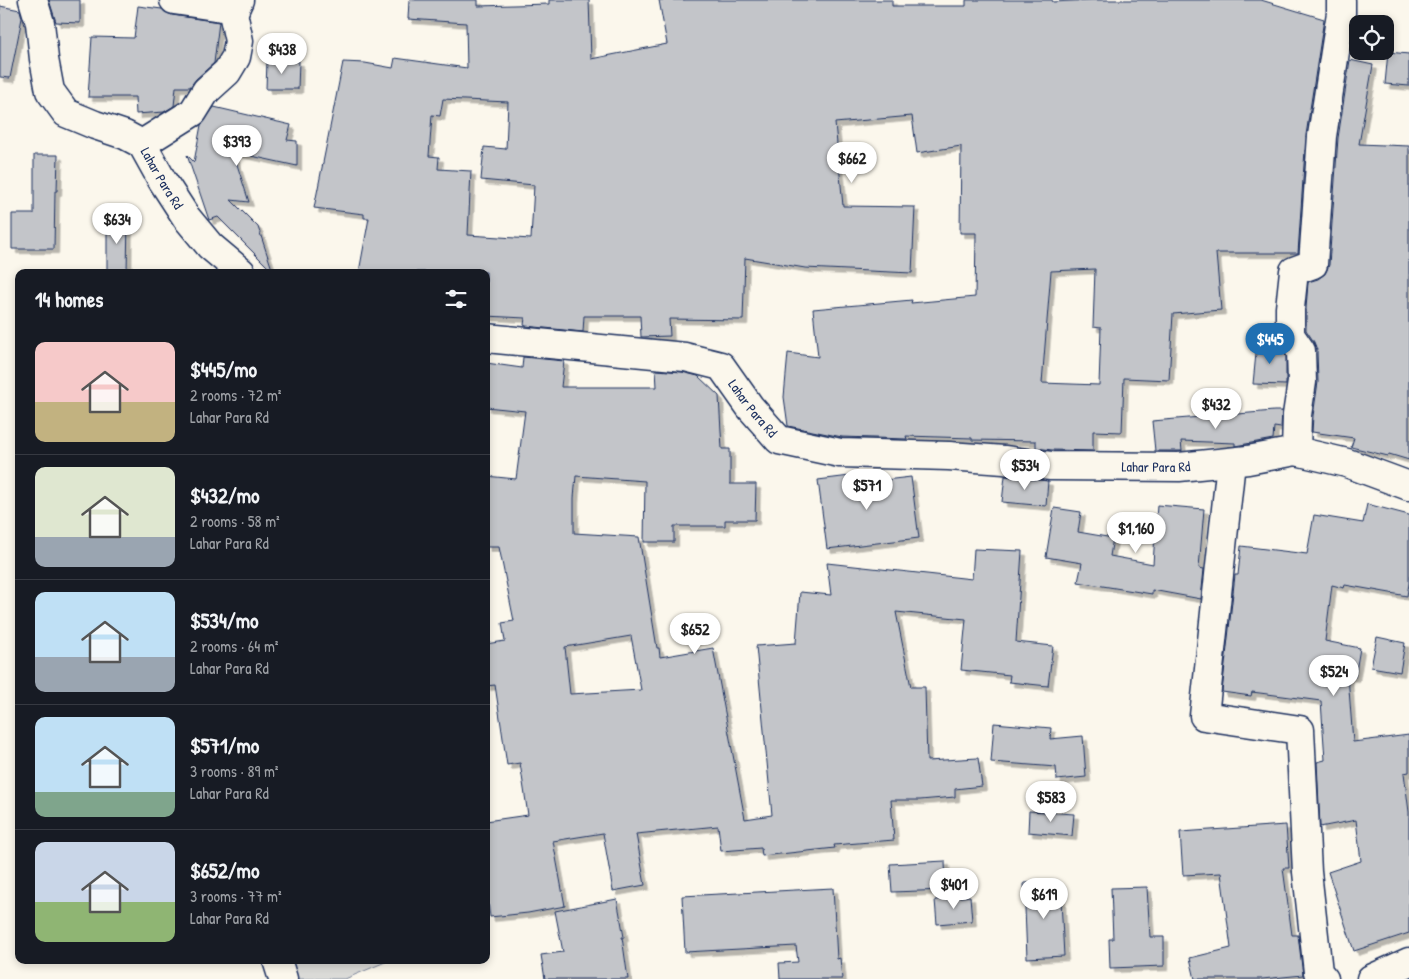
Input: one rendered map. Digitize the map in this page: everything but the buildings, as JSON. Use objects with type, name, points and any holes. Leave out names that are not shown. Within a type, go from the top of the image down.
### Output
[{"type":"street","name":"Lahar Para Rd","points":[[33,0],[40,23],[50,91],[66,113],[95,125],[125,134],[142,144],[186,217],[210,246],[237,269]]},
{"type":"street","points":[[142,144],[193,112],[206,91],[227,72],[236,57],[239,42],[233,13],[237,5],[174,0]]},
{"type":"street","points":[[1296,451],[1297,415],[1302,382],[1301,351],[1290,335],[1290,308],[1294,271],[1313,264],[1322,136],[1341,13],[1341,0]]},
{"type":"street","name":"Lahar Para Rd","points":[[490,338],[685,357],[721,366],[750,407],[778,440],[840,453],[949,456],[1051,466],[1179,467],[1231,462],[1296,451],[1347,463],[1409,486]]},
{"type":"street","points":[[1231,462],[1204,716],[1300,730],[1307,872],[1318,972],[1324,979]]},
{"type":"street","points":[[1371,979],[1409,962]]},
{"type":"street","points":[[279,964],[283,979]]},
{"type":"shaded area","points":[[282,964],[381,964],[345,979],[286,979]]}]
